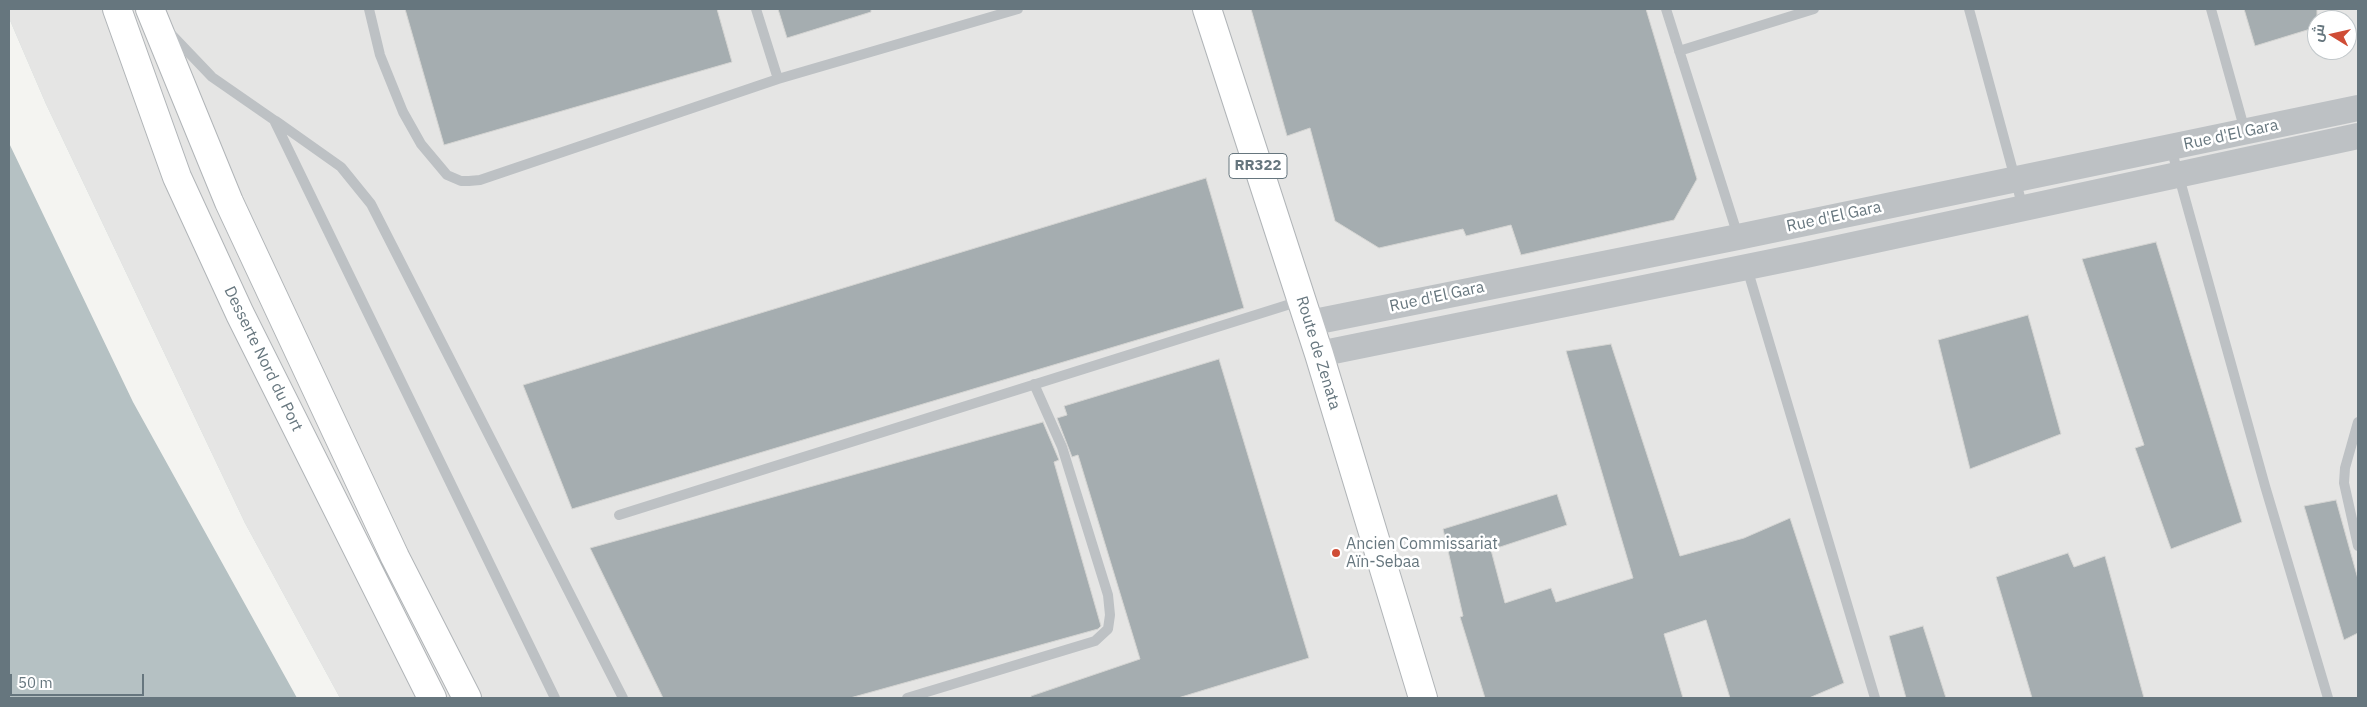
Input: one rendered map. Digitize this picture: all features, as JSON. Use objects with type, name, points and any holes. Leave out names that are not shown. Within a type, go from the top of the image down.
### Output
[{"type":"main road","name":"Desserte Nord du Port","points":[[117,9],[177,177],[232,297],[432,698]]},
{"type":"main road","name":"Route de Zenata","points":[[1207,9],[1319,354],[1423,698]]},
{"type":"main road","points":[[151,12],[229,202],[395,558],[467,698]]},
{"type":"street","name":"Rue d'El Gara","points":[[1319,354],[1747,267],[2177,176],[2249,146],[2358,108]]},
{"type":"street","name":"Rue d'El Gara","points":[[1305,312],[1738,237],[2171,148],[2249,146],[2358,136]]},
{"type":"lane","points":[[369,9],[380,55],[403,112],[421,144],[439,168],[447,175],[461,181],[480,180],[778,79],[1018,9]]},
{"type":"lane","points":[[756,9],[778,79]]},
{"type":"lane","points":[[1666,9],[1738,237]]},
{"type":"lane","points":[[1679,51],[1814,9]]},
{"type":"lane","points":[[1969,9],[2023,209]]},
{"type":"lane","points":[[2212,9],[2249,146]]},
{"type":"lane","points":[[151,12],[212,77],[341,167],[371,204],[623,698]]},
{"type":"lane","points":[[274,120],[555,698]]},
{"type":"lane","points":[[2171,148],[2177,176],[2328,698]]},
{"type":"lane","points":[[1747,267],[1875,698]]},
{"type":"lane","points":[[619,515],[1034,384],[1305,312]]},
{"type":"lane","points":[[907,698],[1095,641],[1108,629],[1110,615],[1108,595],[1062,447],[1034,384]]},
{"type":"lane","points":[[2358,422],[2345,468],[2344,483],[2358,546]]},
{"type":"shaded area","points":[[9,9],[2358,9],[2358,698],[340,698],[245,523],[46,104],[9,18]]},
{"type":"shaded area","points":[[9,18],[46,104],[245,523],[340,698],[9,698]]},
{"type":"pier","points":[[9,18],[46,104],[245,523],[340,698],[297,698],[133,402],[9,143]]},
{"type":"building","points":[[405,9],[717,9],[732,62],[444,145]]},
{"type":"building","points":[[778,9],[871,9],[871,12],[787,38]]},
{"type":"building","points":[[1251,9],[1646,9],[1697,179],[1674,220],[1521,255],[1511,225],[1466,236],[1463,229],[1379,248],[1335,221],[1310,128],[1287,136]]},
{"type":"building","points":[[2244,9],[2317,9],[2307,10],[2307,30],[2255,46]]},
{"type":"building","points":[[1206,178],[1244,308],[572,509],[523,385]]},
{"type":"building","points":[[2156,242],[2242,522],[2171,549],[2135,448],[2144,445],[2082,259]]},
{"type":"building","points":[[2028,315],[2061,434],[1970,469],[1938,340]]},
{"type":"building","points":[[1611,344],[1680,556],[1744,538],[1790,518],[1844,683],[1809,698],[1730,698],[1706,620],[1664,634],[1683,698],[1485,698],[1460,617],[1463,616],[1443,529],[1557,494],[1567,525],[1491,550],[1505,603],[1551,588],[1556,602],[1633,578],[1566,351]]},
{"type":"building","points":[[1219,359],[1309,658],[1178,698],[1031,698],[1031,696],[1140,659],[1078,455],[1072,457],[1057,418],[1067,415],[1064,406]]},
{"type":"building","points":[[1043,422],[1059,460],[1054,462],[1101,626],[1098,629],[850,698],[663,698],[590,548]]},
{"type":"building","points":[[2336,500],[2358,579],[2358,633],[2344,640],[2304,506]]},
{"type":"building","points":[[2068,553],[2074,567],[2105,556],[2144,698],[2032,698],[1996,577]]},
{"type":"building","points":[[1923,626],[1946,698],[1906,698],[1889,636]]},
{"type":"place","name":"Ancien Commissariat Aïn-Sebaa","points":[[1336,553]]}]
